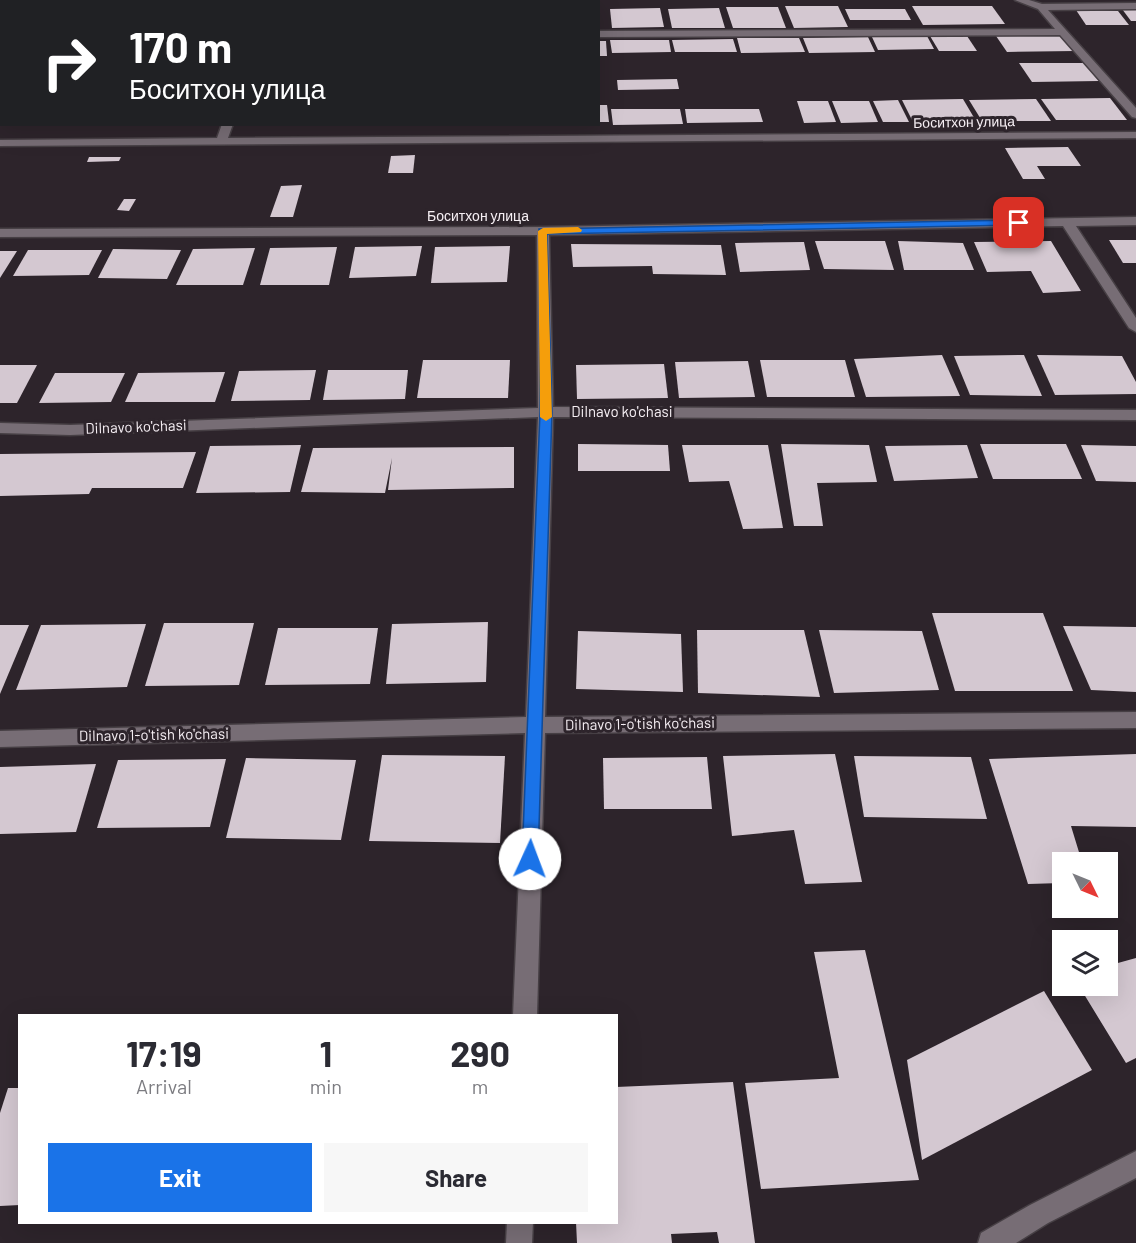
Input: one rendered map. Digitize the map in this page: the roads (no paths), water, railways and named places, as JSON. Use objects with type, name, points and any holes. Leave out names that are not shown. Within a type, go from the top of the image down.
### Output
[{"type":"street","points":[[1020,0],[1041,7],[1136,6]]},
{"type":"street","points":[[1041,7],[1136,115]]},
{"type":"street","points":[[600,34],[1063,32]]},
{"type":"street","points":[[221,143],[227,126]]},
{"type":"street","name":"Боситхон улица","points":[[0,143],[1136,135]]},
{"type":"street","name":"Боситхон улица","points":[[0,233],[543,231],[1136,221]]},
{"type":"street","points":[[1067,222],[1136,328]]},
{"type":"street","points":[[525,1014],[546,412],[543,231]]},
{"type":"street","name":"Dilnavo ko'chasi","points":[[0,428],[69,430],[546,412],[1136,415]]},
{"type":"street","name":"Dilnavo 1-o'tish ko'chasi","points":[[0,738],[534,726],[1136,720]]},
{"type":"street","points":[[991,1243],[1039,1214],[1136,1164]]},
{"type":"street","points":[[519,1243],[520,1224]]}]
